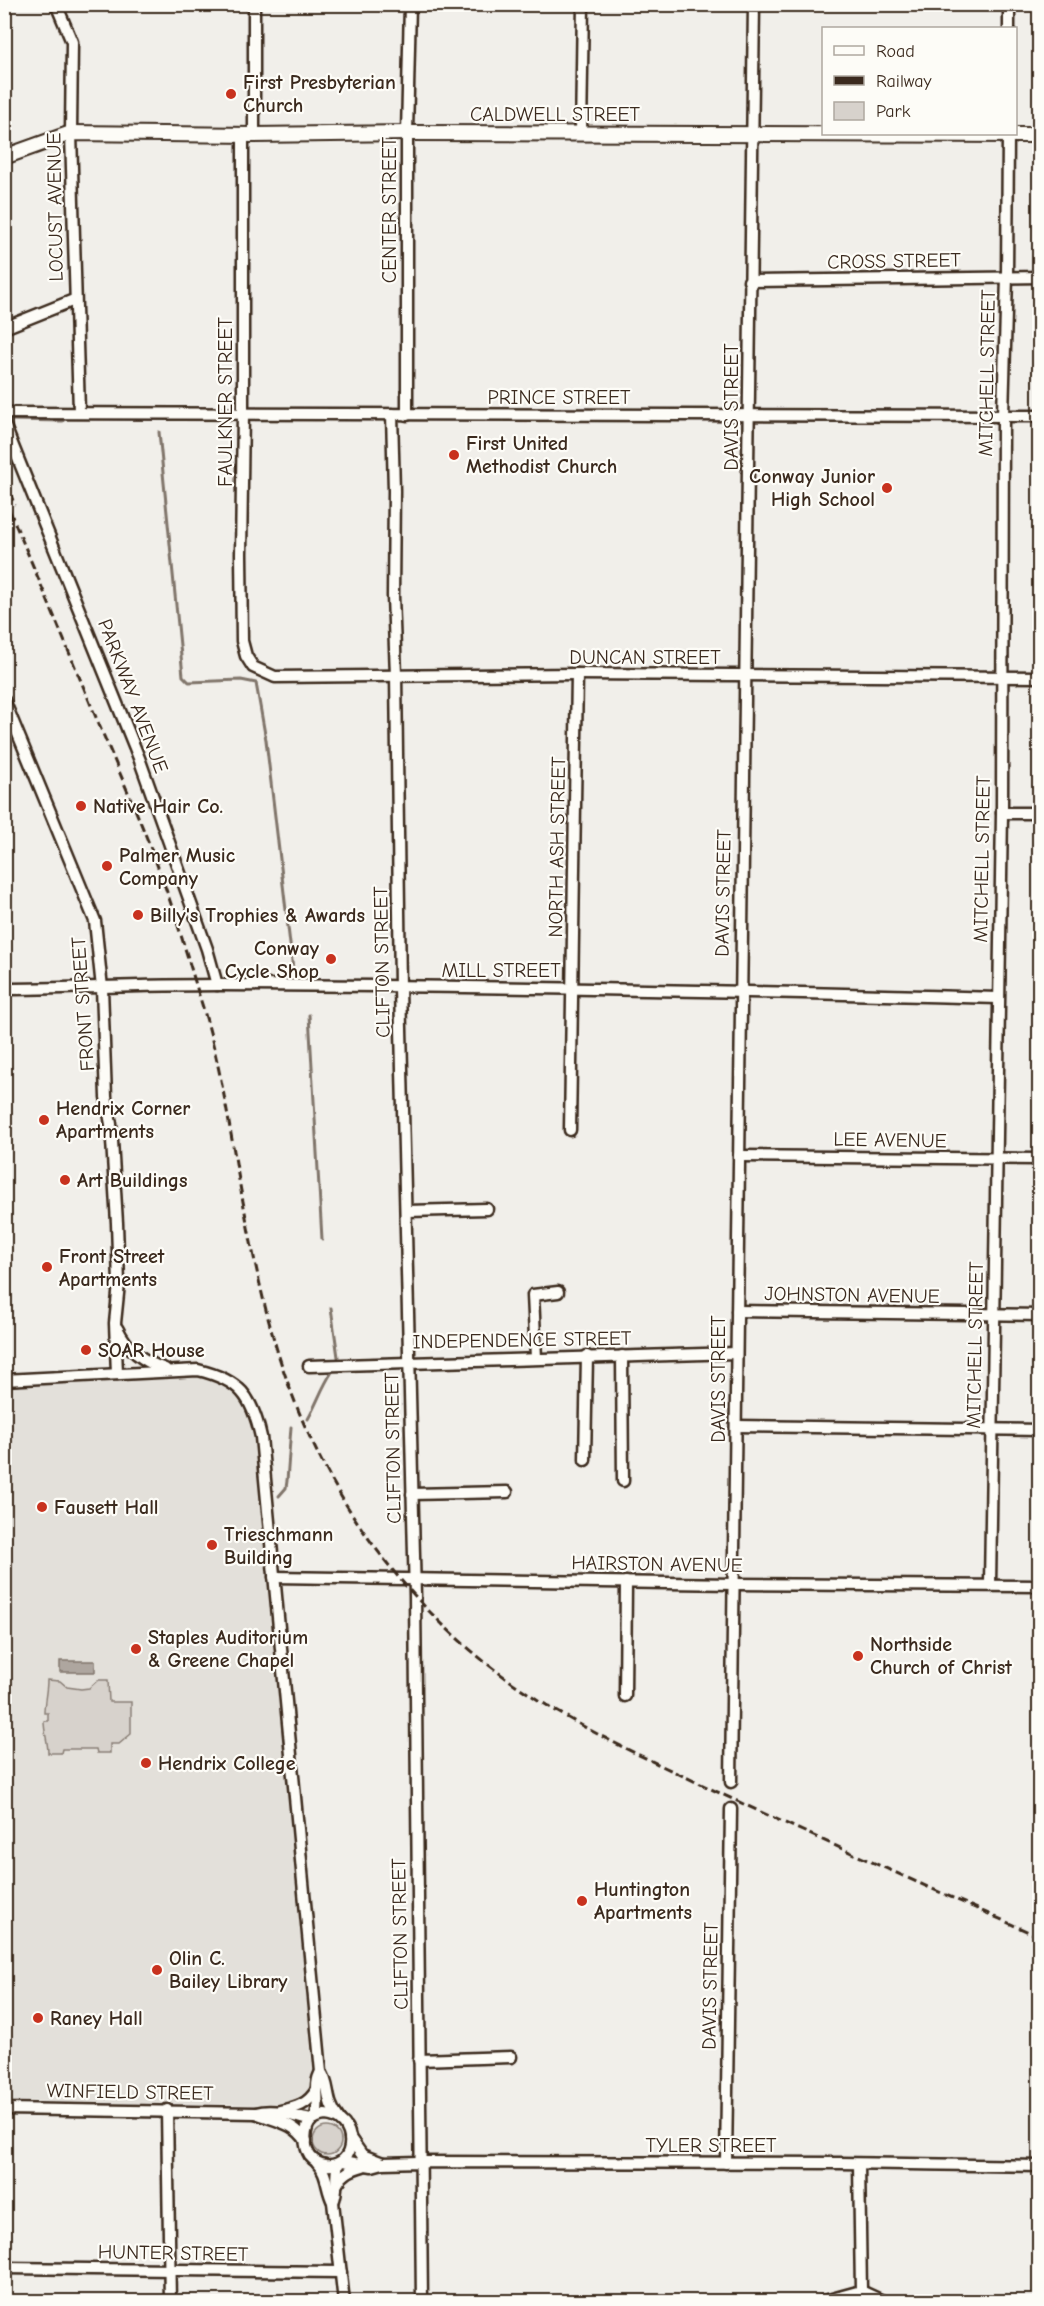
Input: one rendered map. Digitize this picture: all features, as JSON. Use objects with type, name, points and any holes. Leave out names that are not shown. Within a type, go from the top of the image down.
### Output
[{"type":"main road","name":"CALDWELL STREET","points":[[71,133],[822,135]]},
{"type":"main road","points":[[4,157],[71,133]]},
{"type":"main road","name":"CALDWELL STREET","points":[[1017,134],[1040,135]]},
{"type":"street","name":"LOCUST AVENUE","points":[[56,4],[72,42],[71,133],[79,412]]},
{"type":"street","name":"FAULKNER STREET","points":[[253,667],[246,656],[242,641],[241,554],[249,135],[254,4]]},
{"type":"street","name":"CENTER STREET","points":[[406,415],[410,4]]},
{"type":"street","points":[[581,134],[583,4]]},
{"type":"street","name":"DAVIS STREET","points":[[731,1782],[754,4]]},
{"type":"street","points":[[1009,4],[1009,27]]},
{"type":"street","name":"MITCHELL STREET","points":[[990,1585],[1002,813],[1003,416],[1008,135]]},
{"type":"street","name":"CROSS STREET","points":[[749,281],[1040,277]]},
{"type":"street","points":[[4,328],[75,300]]},
{"type":"street","name":"PRINCE STREET","points":[[4,413],[1040,416]]},
{"type":"street","name":"CLIFTON STREET","points":[[392,414],[400,988],[414,1578],[422,2301]]},
{"type":"street","name":"PARKWAY AVENUE","points":[[4,424],[139,758],[207,949],[217,985]]},
{"type":"street","name":"DUNCAN STREET","points":[[253,667],[275,676],[577,674],[1040,677]]},
{"type":"street","name":"NORTH ASH STREET","points":[[570,1130],[577,674]]},
{"type":"street","name":"FRONT STREET","points":[[4,700],[88,899],[95,921],[102,988],[106,1097],[111,1124],[117,1225],[119,1284],[115,1323],[117,1374]]},
{"type":"street","points":[[1002,813],[1040,813]]},
{"type":"street","name":"MILL STREET","points":[[4,989],[217,985],[573,988],[998,999]]},
{"type":"street","name":"LEE AVENUE","points":[[740,1156],[1040,1159]]},
{"type":"street","points":[[407,1211],[487,1209]]},
{"type":"street","points":[[536,1358],[532,1295],[558,1292]]},
{"type":"street","name":"JOHNSTON AVENUE","points":[[737,1311],[1040,1315]]},
{"type":"street","points":[[115,1323],[133,1352],[149,1363],[171,1371]]},
{"type":"street","name":"INDEPENDENCE STREET","points":[[309,1365],[736,1353]]},
{"type":"street","points":[[585,1460],[587,1356]]},
{"type":"street","points":[[622,1356],[623,1481]]},
{"type":"street","points":[[4,1380],[198,1370],[219,1375],[237,1385],[256,1414],[261,1437],[321,2072],[326,2082],[331,2108],[349,2130],[350,2138],[349,2149],[340,2162],[335,2178],[337,2184]]},
{"type":"street","points":[[736,1426],[1040,1430]]},
{"type":"street","points":[[412,1494],[507,1492]]},
{"type":"street","name":"HAIRSTON AVENUE","points":[[274,1577],[1040,1586]]},
{"type":"street","points":[[625,1696],[626,1582]]},
{"type":"street","name":"DAVIS STREET","points":[[726,2163],[730,1809]]},
{"type":"street","points":[[419,2060],[511,2057]]},
{"type":"street","points":[[321,2072],[317,2089],[319,2104],[306,2134],[306,2141],[308,2152],[325,2174],[333,2202],[344,2301]]},
{"type":"street","points":[[280,2111],[302,2106],[317,2089]]},
{"type":"street","name":"WINFIELD STREET","points":[[4,2109],[256,2113],[290,2124],[306,2141]]},
{"type":"street","points":[[167,2110],[170,2301]]},
{"type":"street","name":"WINFIELD STREET","points":[[256,2113],[267,2110],[280,2111],[294,2118],[313,2119]]},
{"type":"street","points":[[313,2119],[325,2115],[339,2118]]},
{"type":"street","points":[[350,2138],[362,2155],[383,2163]]},
{"type":"street","points":[[315,2161],[322,2164],[340,2162]]},
{"type":"street","name":"TYLER STREET","points":[[340,2162],[364,2166],[420,2162],[1040,2166]]},
{"type":"street","points":[[859,2164],[861,2291]]},
{"type":"street","points":[[333,2202],[337,2184],[344,2175],[351,2169],[364,2166]]},
{"type":"street","name":"HUNTER STREET","points":[[4,2268],[341,2272]]},
{"type":"street","points":[[821,2301],[861,2291],[885,2301]]},
{"type":"shaded area","name":"Hendrix College","points":[[198,1370],[237,1385],[261,1437],[314,2088],[284,2105],[5,2101],[5,1380]]},
{"type":"shaded area","points":[[60,1661],[95,1661],[95,1672],[60,1672]]},
{"type":"green space","points":[[47,1680],[60,1681],[67,1687],[81,1689],[89,1688],[98,1680],[108,1680],[109,1702],[131,1702],[131,1734],[119,1744],[110,1744],[110,1753],[97,1753],[96,1749],[62,1749],[61,1753],[48,1753],[44,1721],[48,1721],[48,1713],[44,1713]]},
{"type":"green space","points":[[327,2127],[337,2131],[341,2141],[337,2151],[327,2155],[317,2151],[313,2141],[317,2131]]},
{"type":"waterway","points":[[11,420],[63,421]]},
{"type":"waterway","points":[[159,432],[183,676],[189,682],[241,680],[256,683],[266,740],[294,978]]},
{"type":"waterway","points":[[309,1015],[322,1239]]},
{"type":"waterway","points":[[331,1308],[338,1357]]},
{"type":"waterway","points":[[308,1419],[332,1372]]},
{"type":"waterway","points":[[279,1496],[286,1488],[291,1427]]},
{"type":"railway","points":[[4,480],[15,505]]},
{"type":"railway","points":[[4,498],[137,815],[175,915],[213,1043],[256,1268],[283,1369],[308,1433],[326,1470],[370,1541],[396,1574],[453,1635],[511,1681],[565,1716],[622,1747],[709,1788],[1040,1937]]},
{"type":"place","name":"First Presbyterian Church","points":[[231,94]]},
{"type":"place","name":"First United Methodist Church","points":[[454,455]]},
{"type":"place","name":"Conway Junior High School","points":[[887,488]]},
{"type":"place","name":"Native Hair Co.","points":[[81,806]]},
{"type":"place","name":"Palmer Music Company","points":[[107,866]]},
{"type":"place","name":"Billy's Trophies & Awards","points":[[138,915]]},
{"type":"place","name":"Conway Cycle Shop","points":[[331,959]]},
{"type":"place","name":"Hendrix Corner Apartments","points":[[44,1120]]},
{"type":"place","name":"Art Buildings","points":[[65,1180]]},
{"type":"place","name":"Front Street Apartments","points":[[47,1267]]},
{"type":"place","name":"SOAR House","points":[[86,1350]]},
{"type":"place","name":"Fausett Hall","points":[[42,1507]]},
{"type":"place","name":"Trieschmann Building","points":[[212,1545]]},
{"type":"place","name":"Staples Auditorium & Greene Chapel","points":[[136,1649]]},
{"type":"place","name":"Northside Church of Christ","points":[[858,1656]]},
{"type":"place","name":"Hendrix College","points":[[146,1763]]},
{"type":"place","name":"Huntington Apartments","points":[[582,1901]]},
{"type":"place","name":"Olin C. Bailey Library","points":[[157,1970]]},
{"type":"place","name":"Raney Hall","points":[[38,2018]]}]
